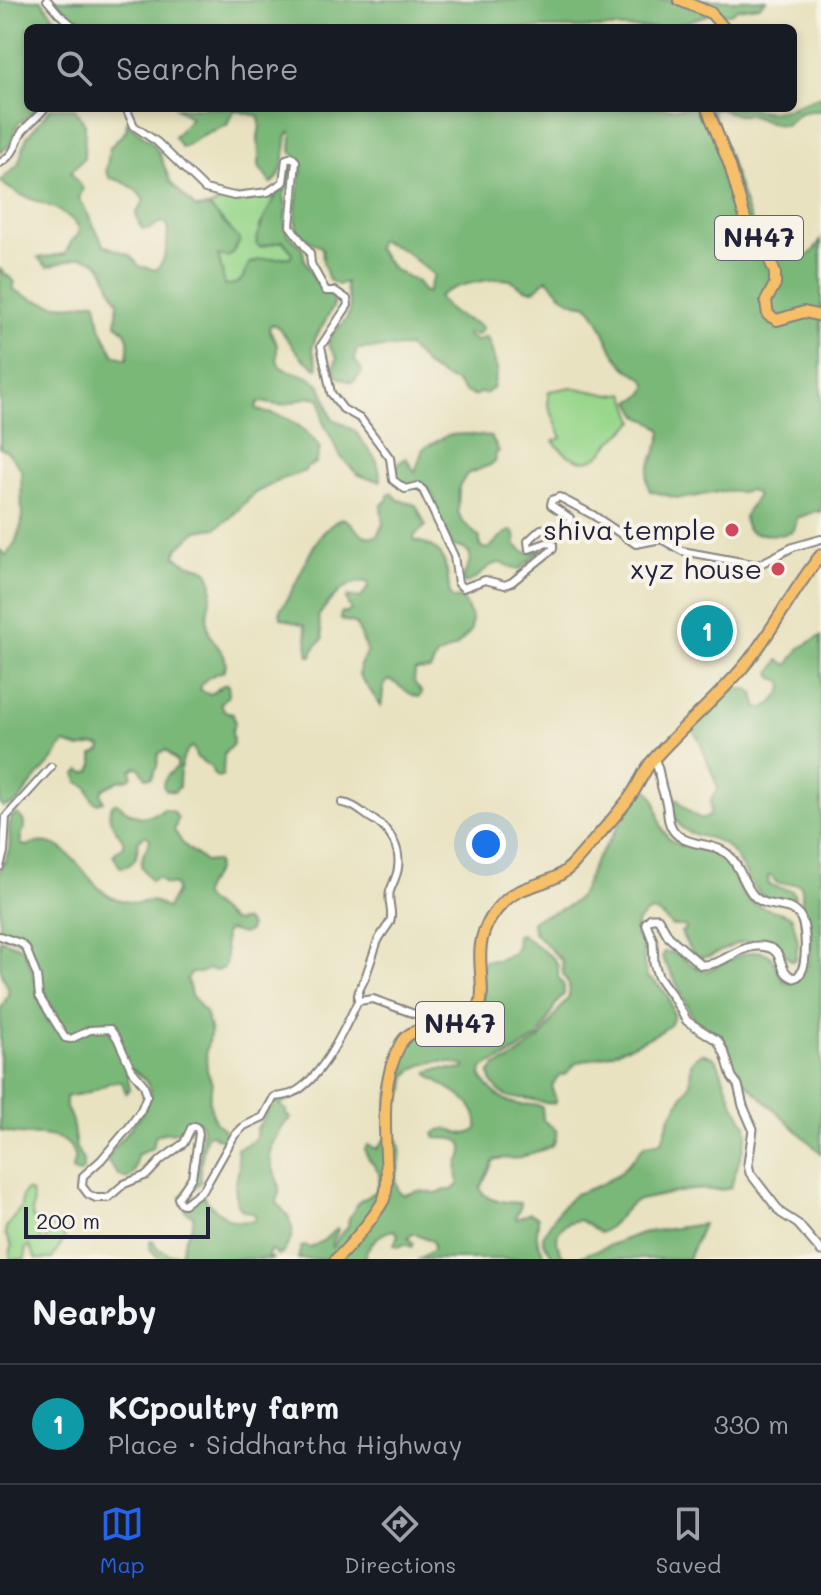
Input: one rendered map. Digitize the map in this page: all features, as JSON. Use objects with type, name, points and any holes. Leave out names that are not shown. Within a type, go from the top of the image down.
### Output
[{"type":"highway","points":[[679,0],[711,13],[721,24]]},
{"type":"highway","name":"NH47","points":[[709,112],[730,166],[746,222],[763,243],[775,273],[775,284],[766,301],[768,315],[777,320],[804,312],[821,316]]},
{"type":"highway","name":"NH47","points":[[336,1259],[380,1205],[386,1192],[385,1093],[402,1041],[412,1033],[469,1019],[479,1008],[481,940],[496,911],[517,892],[548,882],[569,868],[626,803],[654,759],[748,661],[821,555]]},
{"type":"street","points":[[47,0],[71,24]]},
{"type":"street","points":[[0,163],[13,153],[24,130],[42,112]]},
{"type":"street","points":[[128,112],[134,126],[157,142],[205,189],[234,196],[268,192],[283,182],[286,159],[292,157],[296,161],[290,226],[310,253],[311,264],[326,291],[335,291],[347,299],[348,305],[321,346],[331,393],[343,409],[361,419],[390,458],[393,480],[405,489],[418,486],[423,490],[454,556],[458,583],[463,588],[485,580],[505,585],[512,582],[553,549],[553,544],[546,543],[529,549],[528,541],[541,529],[568,526],[570,518],[551,505],[552,500],[559,497],[636,544],[661,539],[682,551],[758,565],[793,547],[821,539]]},
{"type":"street","points":[[654,759],[659,769],[669,823],[675,833],[687,841],[726,853],[756,898],[793,911],[801,918],[805,954],[801,972],[794,978],[784,972],[777,953],[767,948],[741,949],[713,964],[701,965],[669,937],[658,918],[651,918],[646,923],[653,941],[658,976],[687,1021],[718,1041],[738,1085],[753,1129],[748,1164],[750,1173],[781,1213],[798,1224],[821,1251]]},
{"type":"street","points":[[0,867],[6,817],[51,767]]},
{"type":"street","points":[[0,936],[26,948],[37,976],[39,996],[65,1038],[71,1039],[90,1030],[110,1029],[131,1069],[145,1086],[146,1098],[137,1117],[101,1160],[83,1176],[83,1187],[89,1195],[108,1198],[124,1184],[147,1175],[184,1143],[194,1126],[198,1129],[199,1138],[194,1171],[178,1198],[184,1204],[204,1189],[234,1136],[244,1126],[263,1117],[274,1097],[299,1089],[324,1063],[358,1001],[357,993],[366,976],[366,969],[391,919],[390,892],[399,861],[393,837],[357,807],[342,803]]},
{"type":"street","points":[[358,1001],[373,999],[445,1027]]},
{"type":"green space","points":[[0,0],[41,0],[63,24],[24,24],[24,112],[34,112],[17,125],[11,143],[0,153]]},
{"type":"green space","points":[[54,0],[766,0],[759,6],[738,9],[730,14],[713,13],[679,24],[79,24]]},
{"type":"green space","points":[[821,96],[821,111],[800,113],[785,125],[728,112],[797,112],[797,105]]},
{"type":"green space","points":[[48,112],[77,112],[85,124],[84,158],[71,172],[83,189],[79,198],[104,245],[130,255],[139,266],[156,270],[166,249],[168,224],[161,222],[149,229],[142,229],[136,214],[144,201],[141,196],[125,183],[110,178],[106,171],[110,147],[126,131],[127,122],[158,151],[171,183],[196,208],[209,207],[240,240],[228,257],[218,255],[225,285],[238,282],[249,264],[291,257],[292,252],[283,241],[260,247],[256,244],[265,217],[285,181],[289,165],[292,165],[284,195],[287,234],[302,247],[305,261],[319,287],[332,297],[334,305],[312,348],[318,367],[302,358],[278,327],[272,324],[269,328],[277,345],[277,359],[280,367],[317,382],[332,418],[355,431],[377,461],[380,481],[357,474],[341,457],[323,422],[319,398],[308,397],[279,405],[259,402],[257,409],[289,420],[320,448],[316,463],[305,471],[255,493],[216,528],[197,531],[178,548],[175,556],[206,570],[210,576],[212,590],[207,614],[208,628],[226,665],[224,671],[206,679],[200,689],[211,694],[228,684],[229,695],[220,704],[225,711],[233,714],[235,723],[233,744],[224,754],[223,775],[214,775],[211,767],[196,757],[191,747],[183,760],[179,787],[174,792],[163,786],[168,775],[177,767],[177,762],[166,750],[159,753],[152,778],[146,778],[136,767],[131,770],[129,779],[103,789],[101,794],[104,801],[97,803],[87,787],[78,782],[76,774],[80,770],[85,773],[91,771],[93,755],[102,747],[79,748],[65,743],[18,803],[3,807],[0,804],[0,550],[6,555],[15,543],[22,522],[21,469],[7,451],[0,448],[0,269],[15,282],[12,288],[34,299],[68,306],[96,301],[100,327],[114,355],[127,359],[128,348],[127,335],[116,324],[118,301],[106,273],[97,263],[81,257],[47,267],[38,258],[65,254],[78,235],[79,227],[61,211],[20,194],[0,181],[18,165],[27,137]]},
{"type":"green space","points":[[182,112],[233,112],[227,125],[182,148],[174,137],[191,118]]},
{"type":"green space","points":[[242,112],[713,112],[756,229],[771,230],[780,235],[793,258],[810,254],[821,240],[821,512],[797,518],[790,533],[756,533],[745,525],[744,517],[757,496],[749,490],[677,498],[650,491],[649,468],[662,431],[654,423],[640,417],[631,401],[644,393],[646,381],[621,362],[591,309],[568,299],[548,279],[533,290],[510,280],[483,281],[452,289],[438,297],[453,313],[481,326],[480,333],[467,335],[476,341],[486,337],[490,344],[497,370],[493,388],[487,393],[475,396],[465,392],[456,382],[426,366],[408,347],[357,349],[354,359],[362,370],[361,374],[353,382],[336,375],[334,368],[337,358],[328,344],[349,313],[346,282],[338,285],[329,280],[322,248],[305,238],[296,226],[301,169],[291,152],[290,132],[276,180],[271,184],[259,167],[258,116]],"holes":[[[380,240],[403,250],[434,275],[427,293],[423,291],[417,282],[394,270],[376,248]]]},
{"type":"green space","points":[[274,197],[259,227],[260,247],[283,241],[292,252],[291,257],[249,263],[241,280],[224,285],[218,254],[230,228],[209,207],[223,200]]},
{"type":"green space","points":[[571,387],[611,395],[625,393],[635,421],[602,453],[589,460],[569,456],[553,441],[562,438],[548,404],[549,391]]},
{"type":"green space","points":[[448,435],[491,437],[499,451],[493,464],[467,474],[459,487],[458,512],[463,522],[480,538],[480,547],[488,549],[511,531],[515,534],[516,545],[524,551],[544,548],[519,570],[502,563],[494,564],[474,580],[463,583],[470,554],[451,545],[432,493],[419,484],[402,485],[397,482],[395,471],[406,458],[415,472],[423,449]]},
{"type":"green space","points":[[391,493],[399,500],[416,505],[426,526],[414,536],[415,541],[434,548],[440,554],[446,568],[450,596],[462,598],[472,617],[471,631],[456,647],[437,656],[430,670],[415,671],[414,682],[422,693],[419,697],[389,680],[383,689],[381,706],[359,675],[367,651],[358,629],[354,623],[340,617],[342,612],[351,610],[347,596],[361,598],[368,582],[352,584],[338,592],[327,604],[318,617],[323,639],[314,648],[312,656],[309,656],[304,625],[281,618],[280,610],[313,547],[330,526],[342,518],[361,534],[377,536],[383,524],[381,506]]},
{"type":"green space","points":[[821,636],[821,1153],[734,1072],[724,1039],[694,1020],[662,958],[664,952],[670,952],[706,971],[746,953],[762,952],[771,957],[786,983],[795,981],[806,968],[810,931],[802,905],[801,886],[777,883],[768,876],[769,885],[793,891],[795,897],[777,901],[760,894],[727,847],[719,841],[686,831],[675,817],[671,804],[677,799],[693,814],[707,818],[718,788],[699,739],[690,727],[729,689],[748,689],[754,694],[758,709],[769,705],[783,689],[782,681],[773,678],[771,673],[779,660],[788,665],[800,648]]},
{"type":"green space","points":[[648,790],[655,801],[663,831],[672,841],[719,855],[729,865],[751,902],[792,917],[798,941],[796,959],[792,961],[773,944],[757,941],[739,943],[700,957],[686,943],[681,932],[686,929],[684,926],[672,926],[654,912],[646,913],[637,923],[636,937],[643,938],[647,977],[668,995],[674,1015],[671,1024],[640,1042],[576,1063],[553,1084],[554,1103],[505,1095],[494,1085],[490,1072],[541,1038],[569,997],[562,961],[533,931],[532,921],[577,899],[593,865],[629,808],[639,795]]},
{"type":"green space","points":[[114,803],[145,817],[165,809],[174,812],[178,819],[174,830],[183,844],[205,862],[217,863],[203,897],[230,920],[244,920],[250,926],[244,934],[230,930],[225,932],[224,968],[192,973],[187,979],[191,995],[205,1012],[211,1032],[206,1050],[207,1071],[212,1083],[209,1102],[215,1122],[225,1135],[222,1139],[207,1135],[201,1182],[183,1200],[181,1197],[197,1172],[203,1128],[199,1121],[191,1120],[179,1132],[156,1135],[152,1148],[137,1155],[134,1172],[129,1178],[118,1175],[107,1161],[148,1101],[149,1090],[144,1078],[129,1068],[130,1089],[126,1093],[122,1082],[114,1082],[66,1097],[76,1148],[83,1160],[81,1173],[73,1172],[71,1149],[60,1139],[0,1130],[0,1010],[9,991],[0,966],[0,939],[23,948],[36,982],[41,981],[29,945],[0,933],[0,872],[10,848],[12,816],[17,814],[23,820],[25,828],[21,844],[26,846],[41,842],[65,851],[102,891],[113,898],[136,903],[152,901],[167,908],[176,892],[175,885],[165,884],[158,877],[151,881],[141,866],[150,841],[148,836],[138,841],[137,855],[130,865],[120,867],[113,855],[123,846],[123,840],[110,818]]},
{"type":"green space","points":[[521,934],[553,958],[558,966],[564,994],[538,1037],[506,1058],[487,1065],[482,1069],[481,1076],[505,1100],[542,1107],[543,1120],[556,1130],[556,1136],[553,1144],[546,1149],[520,1158],[494,1160],[480,1188],[492,1199],[520,1203],[517,1219],[530,1213],[538,1217],[537,1239],[544,1259],[419,1259],[433,1250],[433,1242],[413,1233],[408,1238],[413,1243],[412,1247],[404,1244],[398,1247],[394,1245],[398,1234],[394,1230],[375,1240],[363,1259],[298,1259],[301,1247],[310,1248],[337,1228],[333,1247],[348,1227],[349,1218],[359,1202],[377,1190],[378,1170],[366,1155],[368,1145],[377,1149],[390,1137],[398,1140],[400,1155],[395,1179],[403,1195],[418,1191],[437,1193],[452,1190],[458,1185],[457,1167],[463,1146],[458,1141],[436,1138],[434,1134],[445,1129],[471,1133],[477,1129],[476,1119],[468,1103],[428,1072],[465,1069],[465,1066],[434,1062],[419,1066],[406,1076],[405,1089],[390,1113],[387,1112],[394,1073],[409,1037],[472,1020],[484,961],[514,953],[516,935]]},
{"type":"green space","points":[[702,1053],[713,1057],[718,1063],[733,1103],[746,1125],[747,1135],[731,1187],[686,1191],[635,1201],[600,1233],[580,1220],[566,1224],[557,1237],[563,1256],[572,1258],[641,1233],[703,1224],[688,1259],[551,1259],[543,1235],[559,1210],[575,1194],[600,1185],[620,1173],[645,1145],[662,1141],[670,1117],[690,1084],[691,1063]]},
{"type":"green space","points":[[291,1096],[280,1105],[291,1118],[276,1137],[270,1151],[278,1184],[277,1203],[289,1217],[292,1228],[291,1238],[282,1254],[270,1250],[268,1257],[274,1259],[160,1259],[150,1249],[150,1240],[154,1241],[156,1248],[181,1255],[193,1222],[193,1215],[185,1210],[200,1196],[203,1195],[217,1211],[231,1220],[255,1221],[255,1214],[242,1210],[237,1203],[237,1149],[254,1140],[257,1128],[275,1101]]},
{"type":"green space","points":[[26,1190],[31,1192],[32,1216],[40,1229],[41,1242],[45,1242],[49,1228],[56,1222],[65,1238],[52,1259],[36,1259],[29,1246],[25,1259],[11,1259],[12,1246],[5,1234],[6,1228],[21,1207]]},
{"type":"place","name":"shiva temple","points":[[732,530]]},
{"type":"place","name":"xyz house","points":[[778,569]]},
{"type":"place","name":"KCpoultry farm","points":[[707,631]]}]
